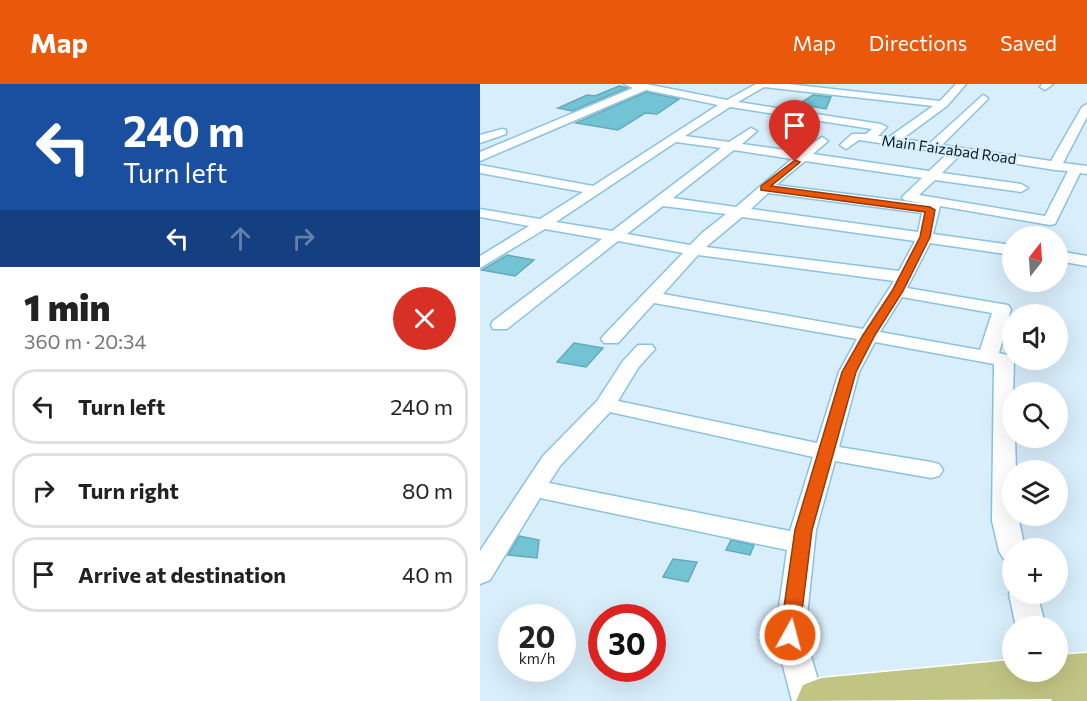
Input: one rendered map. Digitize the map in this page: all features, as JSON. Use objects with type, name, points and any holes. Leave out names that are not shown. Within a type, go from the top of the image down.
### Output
[{"type":"main road","points":[[821,701],[1050,682]]},
{"type":"main road","points":[[1063,682],[1087,700]]},
{"type":"street","name":"Main Faizabad Road","points":[[629,84],[728,104],[881,127],[868,138]]},
{"type":"street","points":[[480,263],[762,84],[943,104]]},
{"type":"street","points":[[890,141],[943,104],[961,84]]},
{"type":"street","points":[[480,157],[646,87]]},
{"type":"street","points":[[840,121],[874,96]]},
{"type":"street","points":[[932,148],[983,98]]},
{"type":"street","points":[[1055,166],[1087,107]]},
{"type":"street","points":[[500,325],[751,131]]},
{"type":"street","points":[[480,139],[502,132]]},
{"type":"street","points":[[846,145],[856,136],[868,138]]},
{"type":"street","points":[[674,138],[806,155],[1021,188]]},
{"type":"street","name":"Main Faizabad Road","points":[[868,138],[1081,169]]},
{"type":"street","points":[[611,339],[707,236],[740,212],[764,188],[822,141]]},
{"type":"street","points":[[933,206],[909,197],[956,152]]},
{"type":"street","points":[[480,169],[595,190]]},
{"type":"street","points":[[764,188],[1050,221],[1081,169]]},
{"type":"street","points":[[661,201],[1002,249]]},
{"type":"street","points":[[808,701],[790,635],[801,543],[824,452],[849,372],[901,284],[925,237],[933,206]]},
{"type":"street","points":[[480,213],[901,284],[1002,309],[988,357]]},
{"type":"street","points":[[1068,258],[1087,261]]},
{"type":"street","points":[[651,297],[1004,360],[1005,521],[1009,538]]},
{"type":"street","points":[[480,573],[551,461],[605,405],[630,365],[645,349]]},
{"type":"street","points":[[605,405],[824,452],[931,470]]},
{"type":"street","points":[[533,488],[801,543]]},
{"type":"building","points":[[619,86],[627,88],[572,111],[558,108],[587,95],[595,96]]},
{"type":"building","points":[[646,92],[679,99],[657,114],[645,113],[618,130],[576,123]]},
{"type":"building","points":[[813,95],[831,97],[826,109],[799,104]]},
{"type":"building","points":[[507,255],[534,260],[515,276],[482,270]]},
{"type":"building","points":[[574,343],[603,348],[586,367],[557,362]]},
{"type":"building","points":[[519,536],[539,540],[537,558],[508,555]]},
{"type":"building","points":[[731,540],[754,545],[750,555],[726,550]]},
{"type":"building","points":[[673,559],[697,562],[688,582],[663,577]]},
{"type":"route","points":[[790,635],[803,530],[849,372],[897,291],[925,237],[930,210],[764,188],[795,162]]}]
